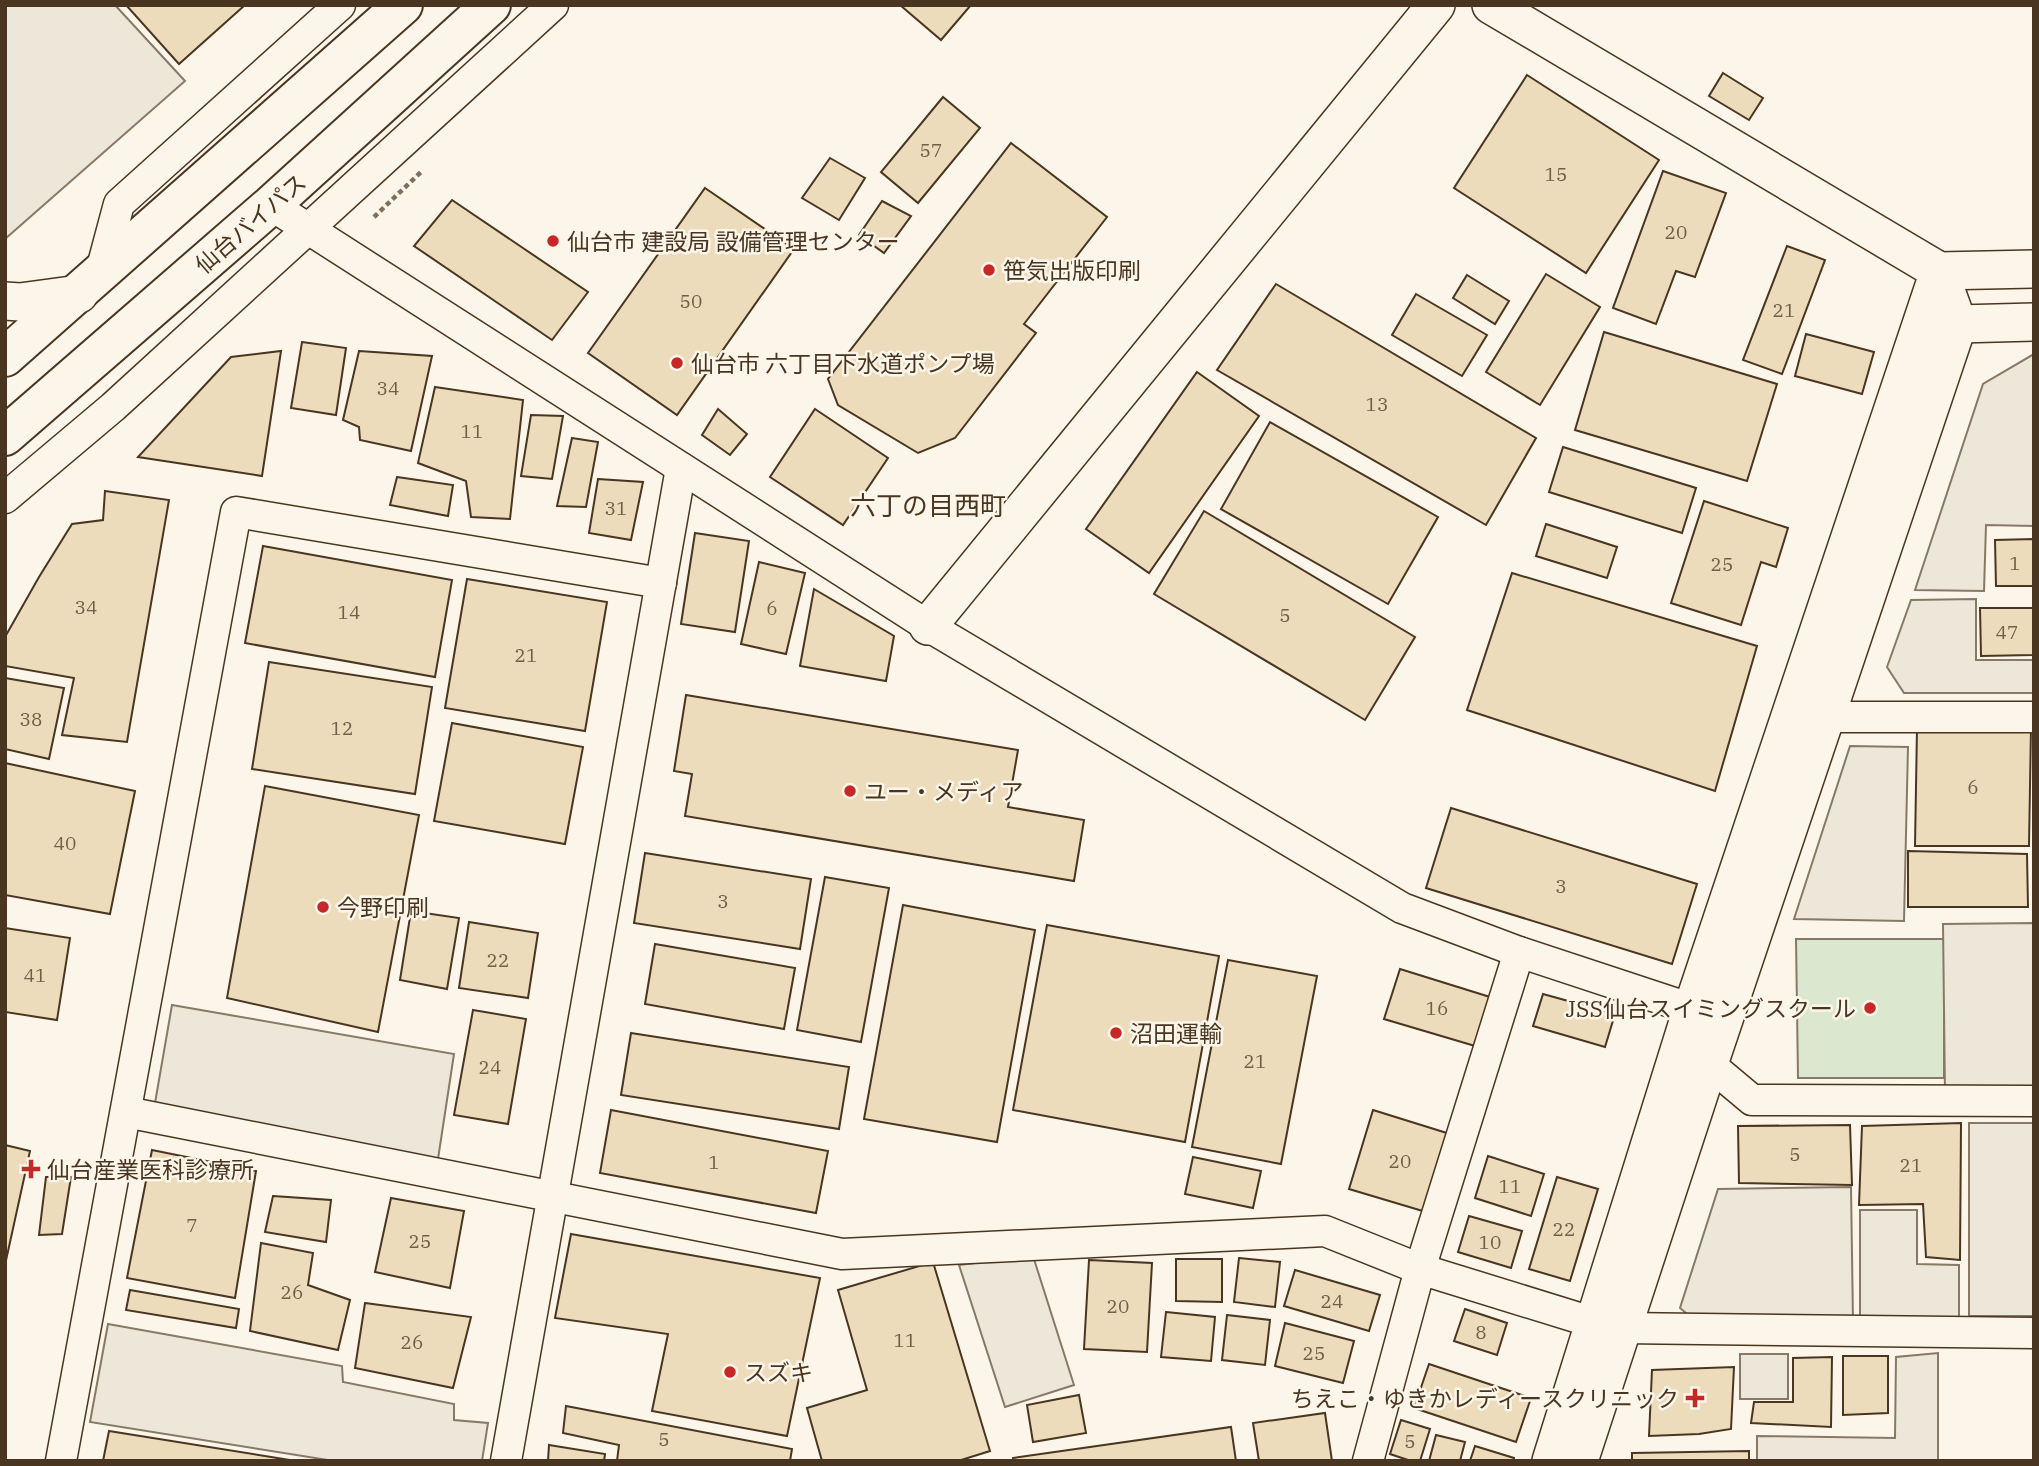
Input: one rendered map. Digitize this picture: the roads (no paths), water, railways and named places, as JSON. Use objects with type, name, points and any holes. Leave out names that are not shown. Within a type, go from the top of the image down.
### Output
[{"type":"highway","points":[[5,357],[403,5]]},
{"type":"highway","name":"仙台バイパス","points":[[5,436],[271,205],[491,5]]},
{"type":"street","points":[[5,300],[19,302],[89,284],[119,204],[340,5]]},
{"type":"street","points":[[5,498],[113,407],[310,230],[553,5]]},
{"type":"street","points":[[928,626],[1436,5]]},
{"type":"street","points":[[1492,5],[1939,271],[2034,269]]},
{"type":"street","points":[[271,205],[928,626],[1402,908],[1519,952],[1692,1009]]},
{"type":"street","points":[[1551,1461],[1609,1325],[1709,1064],[1958,324],[1939,271]]},
{"type":"street","points":[[1579,1461],[1609,1325],[1692,1009],[1939,271]]},
{"type":"street","points":[[1958,324],[2034,322]]},
{"type":"street","points":[[506,1461],[681,468]]},
{"type":"street","points":[[61,1461],[236,512],[661,583]]},
{"type":"street","points":[[1826,717],[2034,717]]},
{"type":"street","points":[[1368,1461],[1420,1269],[1519,952]]},
{"type":"street","points":[[1692,1009],[1709,1064],[1752,1100],[2034,1101]]},
{"type":"street","points":[[126,1112],[842,1254],[1325,1231],[1420,1269],[1609,1325],[2034,1334]]},
{"type":"place","name":"仙台市 建設局 設備管理センター","points":[[553,241]]},
{"type":"place","name":"笹気出版印刷","points":[[989,270]]},
{"type":"place","name":"仙台市 六丁目下水道ポンプ場","points":[[677,363]]},
{"type":"place","name":"ユー・メディア","points":[[850,791]]},
{"type":"place","name":"今野印刷","points":[[323,907]]},
{"type":"place","name":"JSS仙台スイミングスクール","points":[[1870,1008]]},
{"type":"place","name":"沼田運輸","points":[[1116,1033]]},
{"type":"place","name":"仙台産業医科診療所","points":[[31,1169]]},
{"type":"place","name":"スズキ","points":[[730,1372]]},
{"type":"place","name":"ちえこ・ゆきかレディースクリニック","points":[[1695,1398]]},
{"type":"district","name":"六丁の目西町","points":[[928,505]]}]
